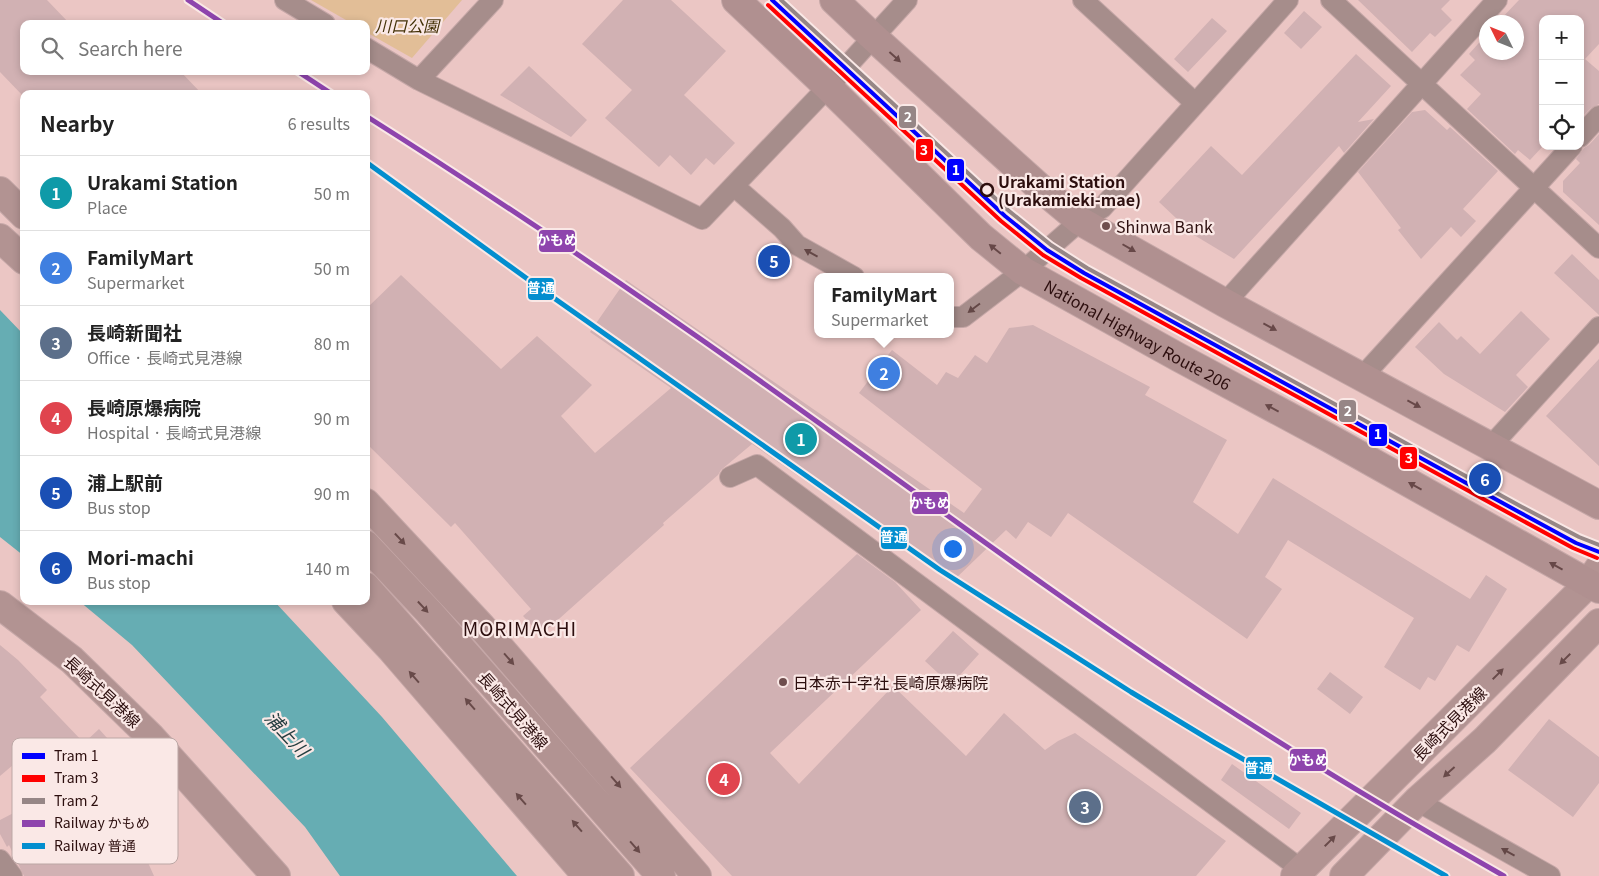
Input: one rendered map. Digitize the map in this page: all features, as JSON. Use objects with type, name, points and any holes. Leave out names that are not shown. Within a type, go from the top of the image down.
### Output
[{"type":"highway","name":"National Highway Route 206","points":[[736,0],[982,237],[1023,271],[1178,357],[1595,580]]},
{"type":"highway","points":[[834,0],[1038,186],[1080,221],[1225,303],[1599,505]]},
{"type":"main road","points":[[0,191],[20,211]]},
{"type":"main road","points":[[0,238],[20,256]]},
{"type":"main road","points":[[370,507],[481,626],[697,876]]},
{"type":"main road","name":"長崎式見港線","points":[[370,549],[429,612],[661,876]]},
{"type":"main road","name":"長崎式見港線","points":[[1299,873],[1595,580]]},
{"type":"main road","name":"長崎式見港線","points":[[370,592],[620,876]]},
{"type":"main road","name":"長崎式見港線","points":[[0,605],[72,660],[152,738]]},
{"type":"main road","points":[[350,605],[392,650],[587,876]]},
{"type":"main road","points":[[1344,876],[1418,801],[1485,740],[1599,624]]},
{"type":"main road","name":"長崎式見港線","points":[[178,767],[276,876]]},
{"type":"street","points":[[285,0],[318,20]]},
{"type":"street","points":[[419,80],[493,0]]},
{"type":"street","points":[[370,50],[419,80],[702,219],[828,87],[907,0]]},
{"type":"street","points":[[1083,0],[1195,104]]},
{"type":"street","points":[[954,317],[963,317],[1023,271],[1080,221],[1102,208],[1288,0]]},
{"type":"street","points":[[1331,0],[1599,248]]},
{"type":"street","points":[[1225,303],[1497,0]]},
{"type":"street","points":[[1584,133],[1599,116]]},
{"type":"street","points":[[1362,377],[1568,150]]},
{"type":"street","points":[[734,186],[782,228],[797,245],[847,273]]},
{"type":"street","points":[[1491,446],[1599,327]]},
{"type":"street","points":[[730,477],[757,465],[1299,873]]},
{"type":"street","points":[[1418,801],[1550,876]]},
{"type":"street","points":[[0,860],[12,876]]},
{"type":"green space","name":"川口公園","points":[[311,0],[462,0],[412,58],[370,34],[370,20],[346,20]]},
{"type":"water","points":[[0,310],[20,331],[20,553],[0,537]]},
{"type":"water","name":"浦上川","points":[[84,605],[278,605],[382,717],[517,876],[340,876],[305,827],[132,645]]},
{"type":"building","points":[[0,0],[47,0],[66,20],[20,20],[20,75],[184,75],[198,90],[20,90],[20,93],[0,72]]},
{"type":"building","points":[[623,0],[671,0],[726,51],[684,95],[735,143],[714,165],[706,158],[691,175],[670,155],[659,167],[605,118],[632,90],[582,44]]},
{"type":"building","points":[[1358,0],[1450,0],[1441,9],[1452,20],[1435,37],[1430,33],[1412,52]]},
{"type":"building","points":[[1519,0],[1599,0],[1599,44],[1585,59],[1599,71],[1599,104],[1591,108],[1584,115],[1584,15],[1539,15],[1539,150],[1530,160],[1518,150],[1515,154],[1467,109],[1481,94],[1460,75],[1475,60],[1469,54],[1479,43],[1479,60],[1524,60],[1524,15],[1505,15]]},
{"type":"building","points":[[1304,11],[1322,27],[1301,49],[1284,33]]},
{"type":"building","points":[[1212,18],[1227,31],[1188,72],[1174,59]]},
{"type":"building","points":[[1356,54],[1391,86],[1358,122],[1374,119],[1344,153],[1339,146],[1234,259],[1194,235],[1159,202],[1211,146],[1242,175]]},
{"type":"building","points":[[529,66],[587,120],[571,137],[500,95]]},
{"type":"building","points":[[1425,110],[1447,130],[1450,127],[1498,171],[1463,209],[1476,221],[1461,237],[1451,227],[1421,259],[1398,230],[1401,228],[1358,172],[1412,112]]},
{"type":"building","points":[[1599,134],[1599,225],[1563,192],[1563,181],[1580,163],[1576,159],[1584,148]]},
{"type":"building","points":[[1572,254],[1599,280],[1599,315],[1554,273]]},
{"type":"building","points":[[401,275],[501,369],[537,336],[592,385],[561,416],[595,453],[671,388],[590,332],[626,280],[964,513],[982,489],[859,393],[892,350],[937,385],[946,372],[958,378],[975,355],[987,363],[1009,328],[1033,325],[1150,387],[1145,395],[1227,440],[1193,502],[1238,534],[1273,478],[1470,599],[1486,575],[1507,589],[1469,652],[1457,645],[1435,681],[1428,677],[1420,690],[1384,667],[1414,618],[1288,540],[1265,577],[1282,589],[1247,639],[1068,513],[1051,537],[1028,522],[1016,539],[1006,530],[952,582],[752,444],[721,470],[718,475],[663,523],[664,525],[541,635],[523,616],[531,609],[455,523],[451,527],[370,447],[370,305]]},
{"type":"building","points":[[1521,311],[1550,339],[1516,375],[1528,387],[1505,412],[1444,374],[1415,347],[1439,322],[1457,340],[1461,336],[1480,354]]},
{"type":"building","points":[[1599,359],[1599,466],[1546,416]]},
{"type":"building","points":[[857,554],[895,582],[921,610],[770,753],[799,784],[893,686],[966,756],[1004,713],[1045,750],[1075,733],[1226,841],[1196,876],[732,876],[630,768]]},
{"type":"building","points":[[953,631],[979,654],[951,685],[925,661]]},
{"type":"building","points":[[0,645],[18,660],[47,690],[40,697],[79,738],[12,738],[12,766],[0,776]]},
{"type":"building","points":[[1330,672],[1363,697],[1350,714],[1317,689]]},
{"type":"building","points":[[1549,719],[1599,757],[1599,783],[1573,817],[1508,770]]},
{"type":"building","points":[[99,729],[107,738],[89,738]]},
{"type":"building","points":[[1232,764],[1301,813],[1289,829],[1221,780]]},
{"type":"building","points":[[12,814],[12,851],[9,845],[7,847],[0,834],[0,820]]},
{"type":"building","points":[[18,864],[149,864],[154,876],[24,876]]},
{"type":"tram line","name":"1","points":[[772,0],[1005,216],[1047,250],[1084,273],[1519,512],[1576,543],[1599,552]]},
{"type":"tram line","name":"2","points":[[781,0],[1009,211],[1051,245],[1087,268],[1522,507],[1579,537],[1599,545]]},
{"type":"tram line","name":"3","points":[[768,5],[1001,221],[1043,255],[1081,278],[1516,517],[1573,548],[1597,558]]},
{"type":"rail line","name":"かもめ","points":[[188,0],[218,20]]},
{"type":"rail line","name":"かもめ","points":[[303,75],[326,90]]},
{"type":"rail line","name":"かもめ","points":[[370,119],[511,210],[654,307],[1032,576],[1204,694],[1352,787],[1504,876]]},
{"type":"rail line","name":"普通","points":[[370,165],[551,296],[940,570],[1131,692],[1215,743],[1446,876]]},
{"type":"place","name":"Urakami Station (Urakamieki-mae)","points":[[987,190]]},
{"type":"place","name":"Shinwa Bank","points":[[1106,226]]},
{"type":"place","name":"浦上駅前","points":[[774,261]]},
{"type":"place","name":"FamilyMart","points":[[884,373]]},
{"type":"place","name":"Urakami Station","points":[[801,439]]},
{"type":"place","name":"Mori-machi","points":[[1485,479]]},
{"type":"place","name":"日本赤十字社 長崎原爆病院","points":[[783,682]]},
{"type":"place","name":"長崎原爆病院","points":[[724,779]]},
{"type":"place","name":"長崎新聞社","points":[[1085,807]]},
{"type":"district","name":"MORIMACHI","points":[[520,627]]}]
